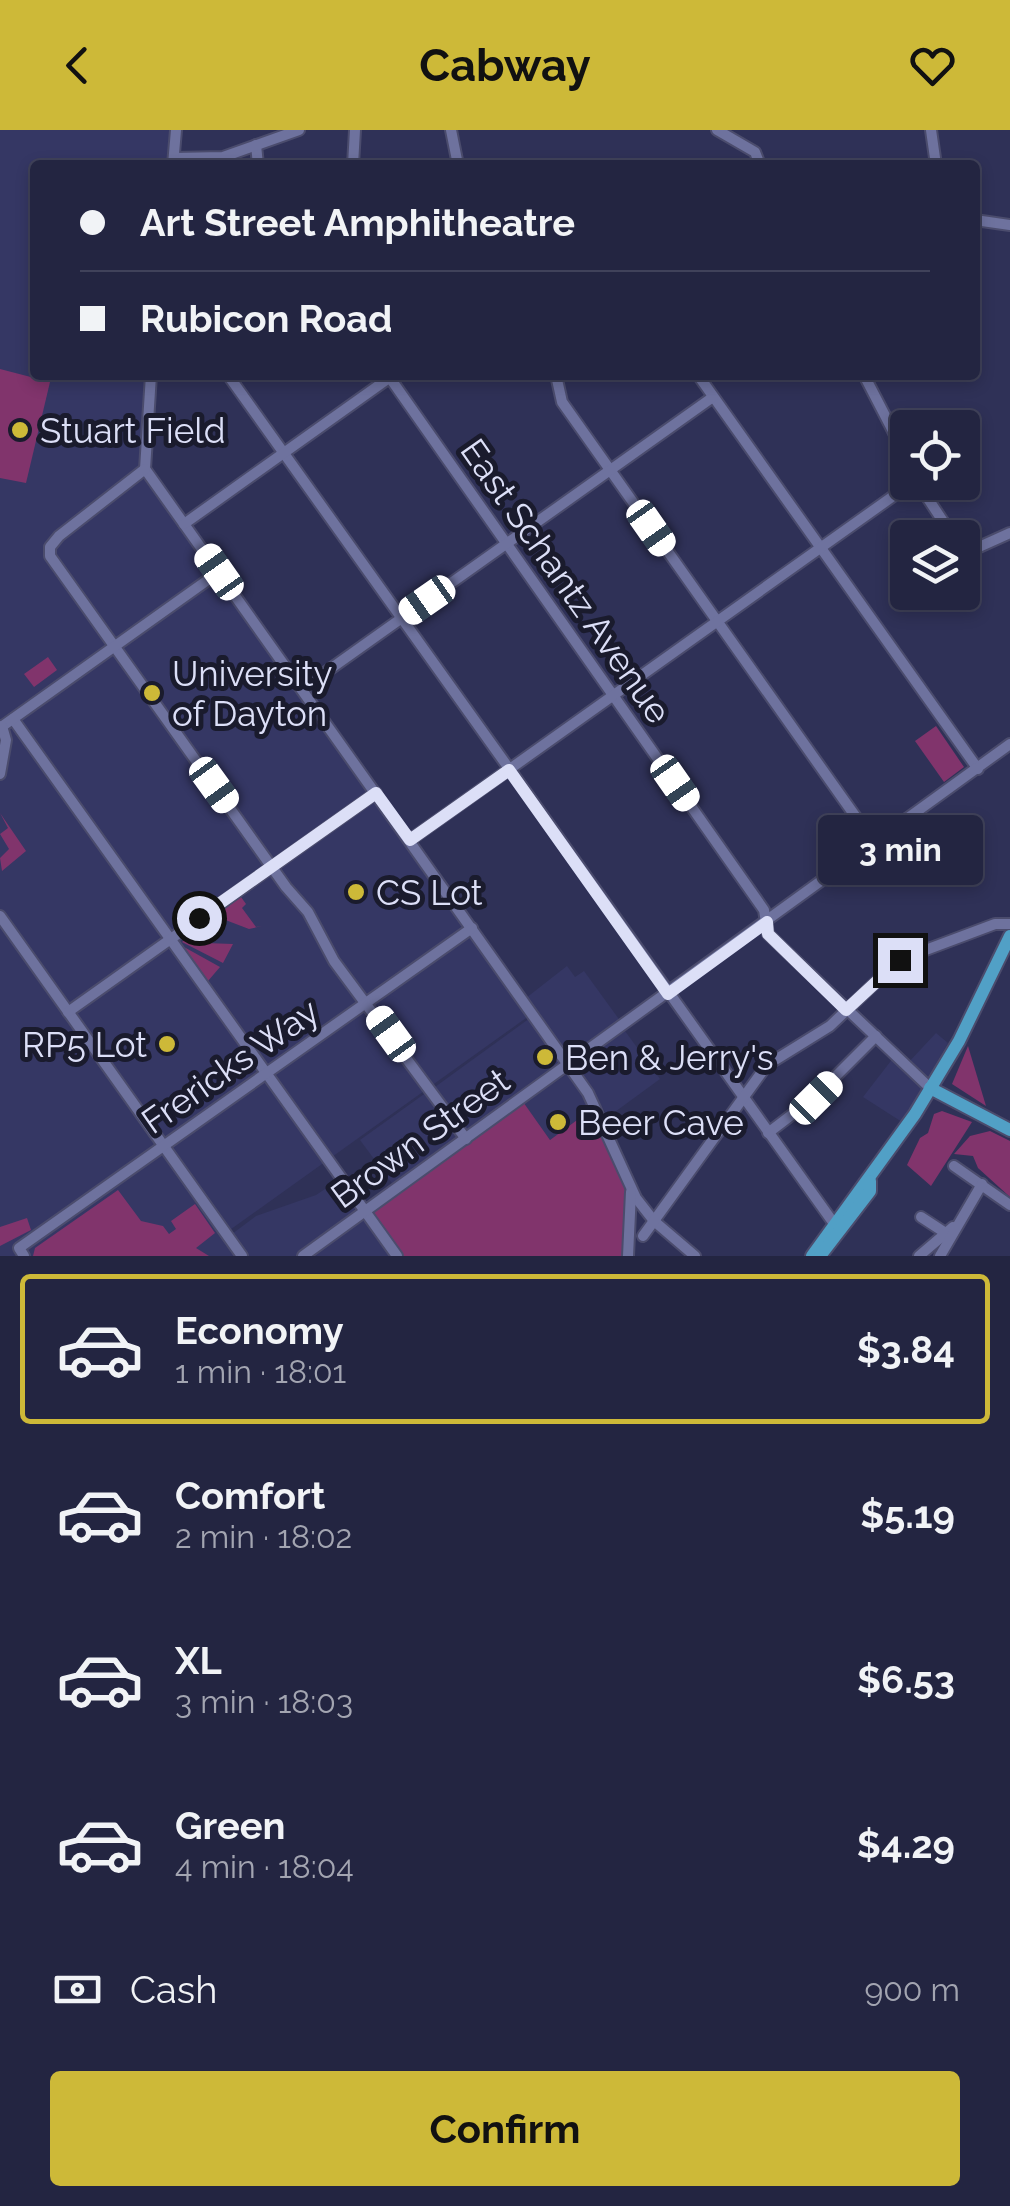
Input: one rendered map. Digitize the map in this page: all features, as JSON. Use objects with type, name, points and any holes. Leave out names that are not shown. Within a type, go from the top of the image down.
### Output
[{"type":"main road","points":[[812,1256],[870,1180],[930,1088],[1010,936]]},
{"type":"main road","points":[[930,1088],[1010,1130]]},
{"type":"main road","points":[[820,1256],[870,1191],[870,1180]]},
{"type":"street","points":[[173,160],[176,130]]},
{"type":"street","points":[[188,160],[218,158],[299,130]]},
{"type":"street","points":[[353,160],[355,130]]},
{"type":"street","points":[[450,130],[457,160]]},
{"type":"street","points":[[717,130],[756,152],[758,160]]},
{"type":"street","points":[[931,130],[935,160]]},
{"type":"street","points":[[256,145],[258,160]]},
{"type":"street","points":[[980,221],[1010,225]]},
{"type":"street","points":[[151,380],[146,469],[569,1065],[600,1112],[631,1187],[654,1221],[694,1256]]},
{"type":"street","points":[[232,380],[835,1225]]},
{"type":"street","points":[[184,524],[383,380]]},
{"type":"street","name":"East Schantz Avenue","points":[[392,380],[764,910],[768,934],[930,1088]]},
{"type":"street","points":[[557,380],[562,402],[875,844]]},
{"type":"street","points":[[701,380],[978,770]]},
{"type":"street","points":[[867,380],[890,425]]},
{"type":"street","points":[[302,689],[713,397]]},
{"type":"street","points":[[146,469],[58,536],[50,547],[50,556],[308,912],[334,962],[368,1002],[466,1138]]},
{"type":"street","points":[[410,840],[890,500]]},
{"type":"street","points":[[980,546],[1010,533]]},
{"type":"street","points":[[0,774],[6,740],[1,727],[219,572]]},
{"type":"street","points":[[13,719],[397,1256]]},
{"type":"street","name":"Brown Street","points":[[303,1256],[1010,744]]},
{"type":"street","points":[[68,1012],[376,793]]},
{"type":"street","points":[[0,916],[242,1256]]},
{"type":"street","points":[[628,1256],[690,1176],[741,1095],[767,1065],[823,1032],[900,960],[996,924],[1010,924]]},
{"type":"street","name":"Frericks Way","points":[[21,1252],[472,928]]},
{"type":"street","points":[[768,1133],[816,1098],[876,1036]]},
{"type":"street","points":[[954,1166],[1010,1206]]},
{"type":"street","points":[[919,1256],[948,1230],[982,1184]]},
{"type":"street","points":[[628,1256],[631,1187]]},
{"type":"street","points":[[921,1216],[948,1230]]},
{"type":"street","points":[[940,1256],[948,1230]]},
{"type":"street","points":[[643,1236],[657,1232],[670,1236]]},
{"type":"shaded area","name":"University of Dayton","points":[[0,130],[176,130],[173,160],[30,160],[30,380],[151,380],[143,461],[533,1013],[227,1232],[232,1234],[256,1216],[316,1195],[337,1181],[355,1204],[354,1216],[297,1256],[0,1256]]},
{"type":"shaded area","name":"Stuart Field","points":[[0,369],[30,377],[30,380],[50,382],[26,483],[0,478]]},
{"type":"shaded area","points":[[48,657],[57,670],[34,687],[24,674]]},
{"type":"shaded area","points":[[936,726],[964,767],[944,782],[915,741]]},
{"type":"shaded area","points":[[0,813],[26,851],[2,871],[0,858],[9,849],[0,834],[8,828]]},
{"type":"shaded area","points":[[241,897],[246,904],[242,908],[256,927],[262,926],[249,929],[215,916]]},
{"type":"shaded area","points":[[200,926],[208,931],[205,943],[233,944],[223,963],[182,942]]},
{"type":"shaded area","points":[[184,947],[220,967],[208,981]]},
{"type":"shaded area","points":[[567,966],[575,977],[584,971],[621,1022],[572,1059],[526,998]]},
{"type":"shaded area","points":[[530,1018],[563,1065],[468,1132],[435,1087]]},
{"type":"shaded area","points":[[625,1031],[660,1079],[608,1117],[578,1066]]},
{"type":"shaded area","points":[[936,1033],[948,1043],[902,1122],[863,1097],[897,1053],[908,1063]]},
{"type":"shaded area","points":[[968,1046],[986,1106],[952,1084]]},
{"type":"shaded area","points":[[568,1073],[592,1109],[550,1140],[524,1104]]},
{"type":"shaded area","points":[[427,1092],[460,1138],[394,1186],[360,1140]]},
{"type":"shaded area","points":[[521,1099],[550,1140],[596,1106],[631,1187],[628,1256],[397,1256],[364,1213]]},
{"type":"shaded area","points":[[942,1111],[972,1122],[931,1186],[907,1165],[920,1138],[928,1133],[934,1114]]},
{"type":"shaded area","points":[[990,1131],[1010,1141],[1010,1197],[978,1168],[973,1156],[954,1154],[970,1136]]},
{"type":"shaded area","points":[[118,1190],[141,1221],[163,1226],[169,1234],[176,1229],[171,1221],[195,1204],[215,1233],[196,1248],[209,1256],[33,1256],[35,1248]]},
{"type":"shaded area","points":[[27,1218],[31,1230],[0,1246],[0,1227]]},
{"type":"shaded area","points":[[364,1219],[391,1256],[313,1256]]},
{"type":"place","name":"Stuart Field","points":[[20,430]]},
{"type":"place","name":"University of Dayton","points":[[152,693]]},
{"type":"place","name":"CS Lot","points":[[356,892]]},
{"type":"place","name":"RP5 Lot","points":[[167,1044]]},
{"type":"place","name":"Ben & Jerry's","points":[[545,1057]]},
{"type":"place","name":"Beer Cave","points":[[558,1122]]},
{"type":"route","points":[[199,918],[376,793],[410,840],[509,770],[668,994],[767,922],[768,934],[846,1010],[876,978],[900,960]]}]
